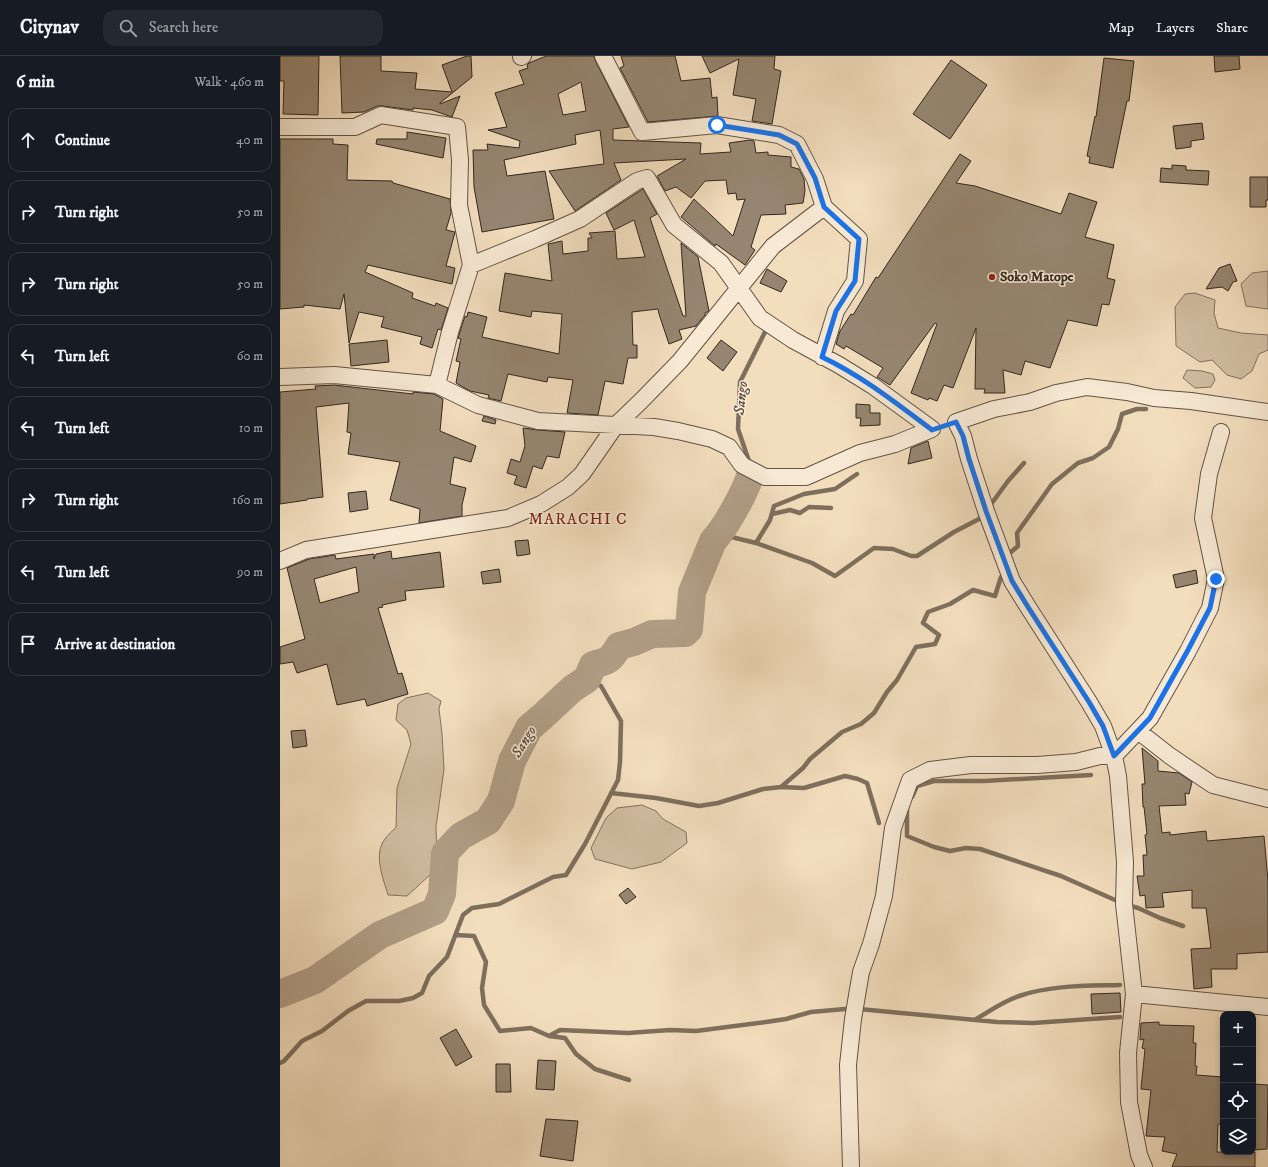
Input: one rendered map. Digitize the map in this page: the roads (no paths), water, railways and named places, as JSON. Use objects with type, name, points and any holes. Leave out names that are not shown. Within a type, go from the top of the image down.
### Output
[{"type":"street","points":[[603,56],[642,132],[717,125],[779,135],[797,144],[815,178],[824,207],[859,239],[855,281],[836,311],[822,357]]},
{"type":"street","points":[[280,127],[355,127],[381,115],[457,127],[460,160],[459,205],[471,265],[450,332],[437,385]]},
{"type":"street","points":[[471,265],[580,219],[637,181],[647,178],[674,225],[721,263],[760,318],[793,340],[839,365],[873,386],[932,430]]},
{"type":"street","points":[[280,561],[306,550],[508,518],[541,504],[568,487],[582,474],[616,425],[641,402],[680,361],[773,246],[824,207]]},
{"type":"street","points":[[280,377],[334,375],[437,385],[478,405],[538,421],[654,427],[672,430],[712,439],[729,447],[742,465],[765,477],[806,477],[860,453],[895,444],[994,409],[1030,402],[1056,393],[1087,387],[1128,392],[1154,398],[1191,401],[1268,412]]},
{"type":"street","points":[[956,422],[963,436],[986,511],[1012,581],[1103,726],[1114,756],[1118,776],[1125,862],[1124,904],[1134,994],[1128,1054],[1129,1102],[1139,1155],[1144,1167]]},
{"type":"street","points":[[851,1167],[848,1064],[853,1019],[861,972],[871,944],[884,896],[892,828],[910,780],[930,770],[971,766],[1037,765],[1076,762],[1100,756],[1114,756],[1150,718],[1210,608],[1216,579],[1203,518],[1209,474],[1221,432]]},
{"type":"street","points":[[1138,731],[1170,756],[1213,785],[1268,799]]},
{"type":"street","points":[[1134,994],[1268,1007]]},
{"type":"waterway","name":"Sango","points":[[750,464],[738,429],[740,382],[765,332]]},
{"type":"waterway","points":[[1011,552],[1018,546],[1017,533],[1052,484],[1078,463],[1093,458],[1109,447],[1118,429],[1122,414],[1137,409],[1146,409]]},
{"type":"waterway","points":[[989,507],[1008,481],[1024,463]]},
{"type":"waterway","points":[[719,534],[756,543],[770,520],[774,506],[804,494],[835,489],[857,474]]},
{"type":"waterway","name":"Sango","points":[[280,994],[315,980],[380,935],[435,911],[442,894],[445,853],[461,836],[488,821],[501,801],[512,761],[529,728],[572,689],[587,679],[593,665],[609,659],[619,646],[634,642],[652,634],[685,633],[689,629],[692,592],[713,541],[733,512],[749,479]]},
{"type":"waterway","points":[[772,514],[790,510],[800,513],[809,507],[831,508]]},
{"type":"waterway","points":[[756,543],[812,563],[835,576],[874,548],[893,549],[911,556],[917,556],[954,532],[979,519],[983,514]]},
{"type":"waterway","points":[[781,787],[803,768],[810,759],[842,732],[861,724],[874,713],[887,692],[897,680],[916,647],[935,644],[939,635],[923,623],[928,612],[950,604],[973,590],[995,596],[1001,577]]},
{"type":"waterway","points":[[280,1063],[284,1061],[302,1041],[322,1031],[348,1011],[366,1001],[399,1001],[413,998],[422,993],[429,976],[447,957],[463,915],[472,908],[499,904],[553,877],[566,875],[585,844],[618,780],[620,762],[621,721],[601,686],[587,679]]},
{"type":"waterway","points":[[912,797],[917,786],[934,781],[984,781],[1091,775]]},
{"type":"waterway","points":[[611,793],[656,798],[699,806],[718,803],[763,789],[781,787],[804,788],[845,776],[867,783],[879,823]]},
{"type":"waterway","points":[[907,807],[907,836],[934,847],[950,851],[966,848],[980,849],[1061,876],[1124,904],[1183,926]]},
{"type":"waterway","points":[[456,935],[474,936],[486,962],[482,988],[484,1005],[500,1031],[531,1028],[549,1036],[565,1038],[576,1054],[595,1069],[629,1080]]},
{"type":"waterway","points":[[975,1020],[997,1006],[1031,992],[1056,988],[1120,985]]},
{"type":"waterway","points":[[549,1036],[560,1030],[628,1033],[670,1030],[696,1031],[786,1019],[811,1012],[845,1009]]},
{"type":"waterway","points":[[859,1009],[997,1022],[1033,1023],[1120,1017]]},
{"type":"place","name":"Soko Matope","points":[[992,277]]},
{"type":"district","name":"MARACHI C","points":[[578,519]]}]
